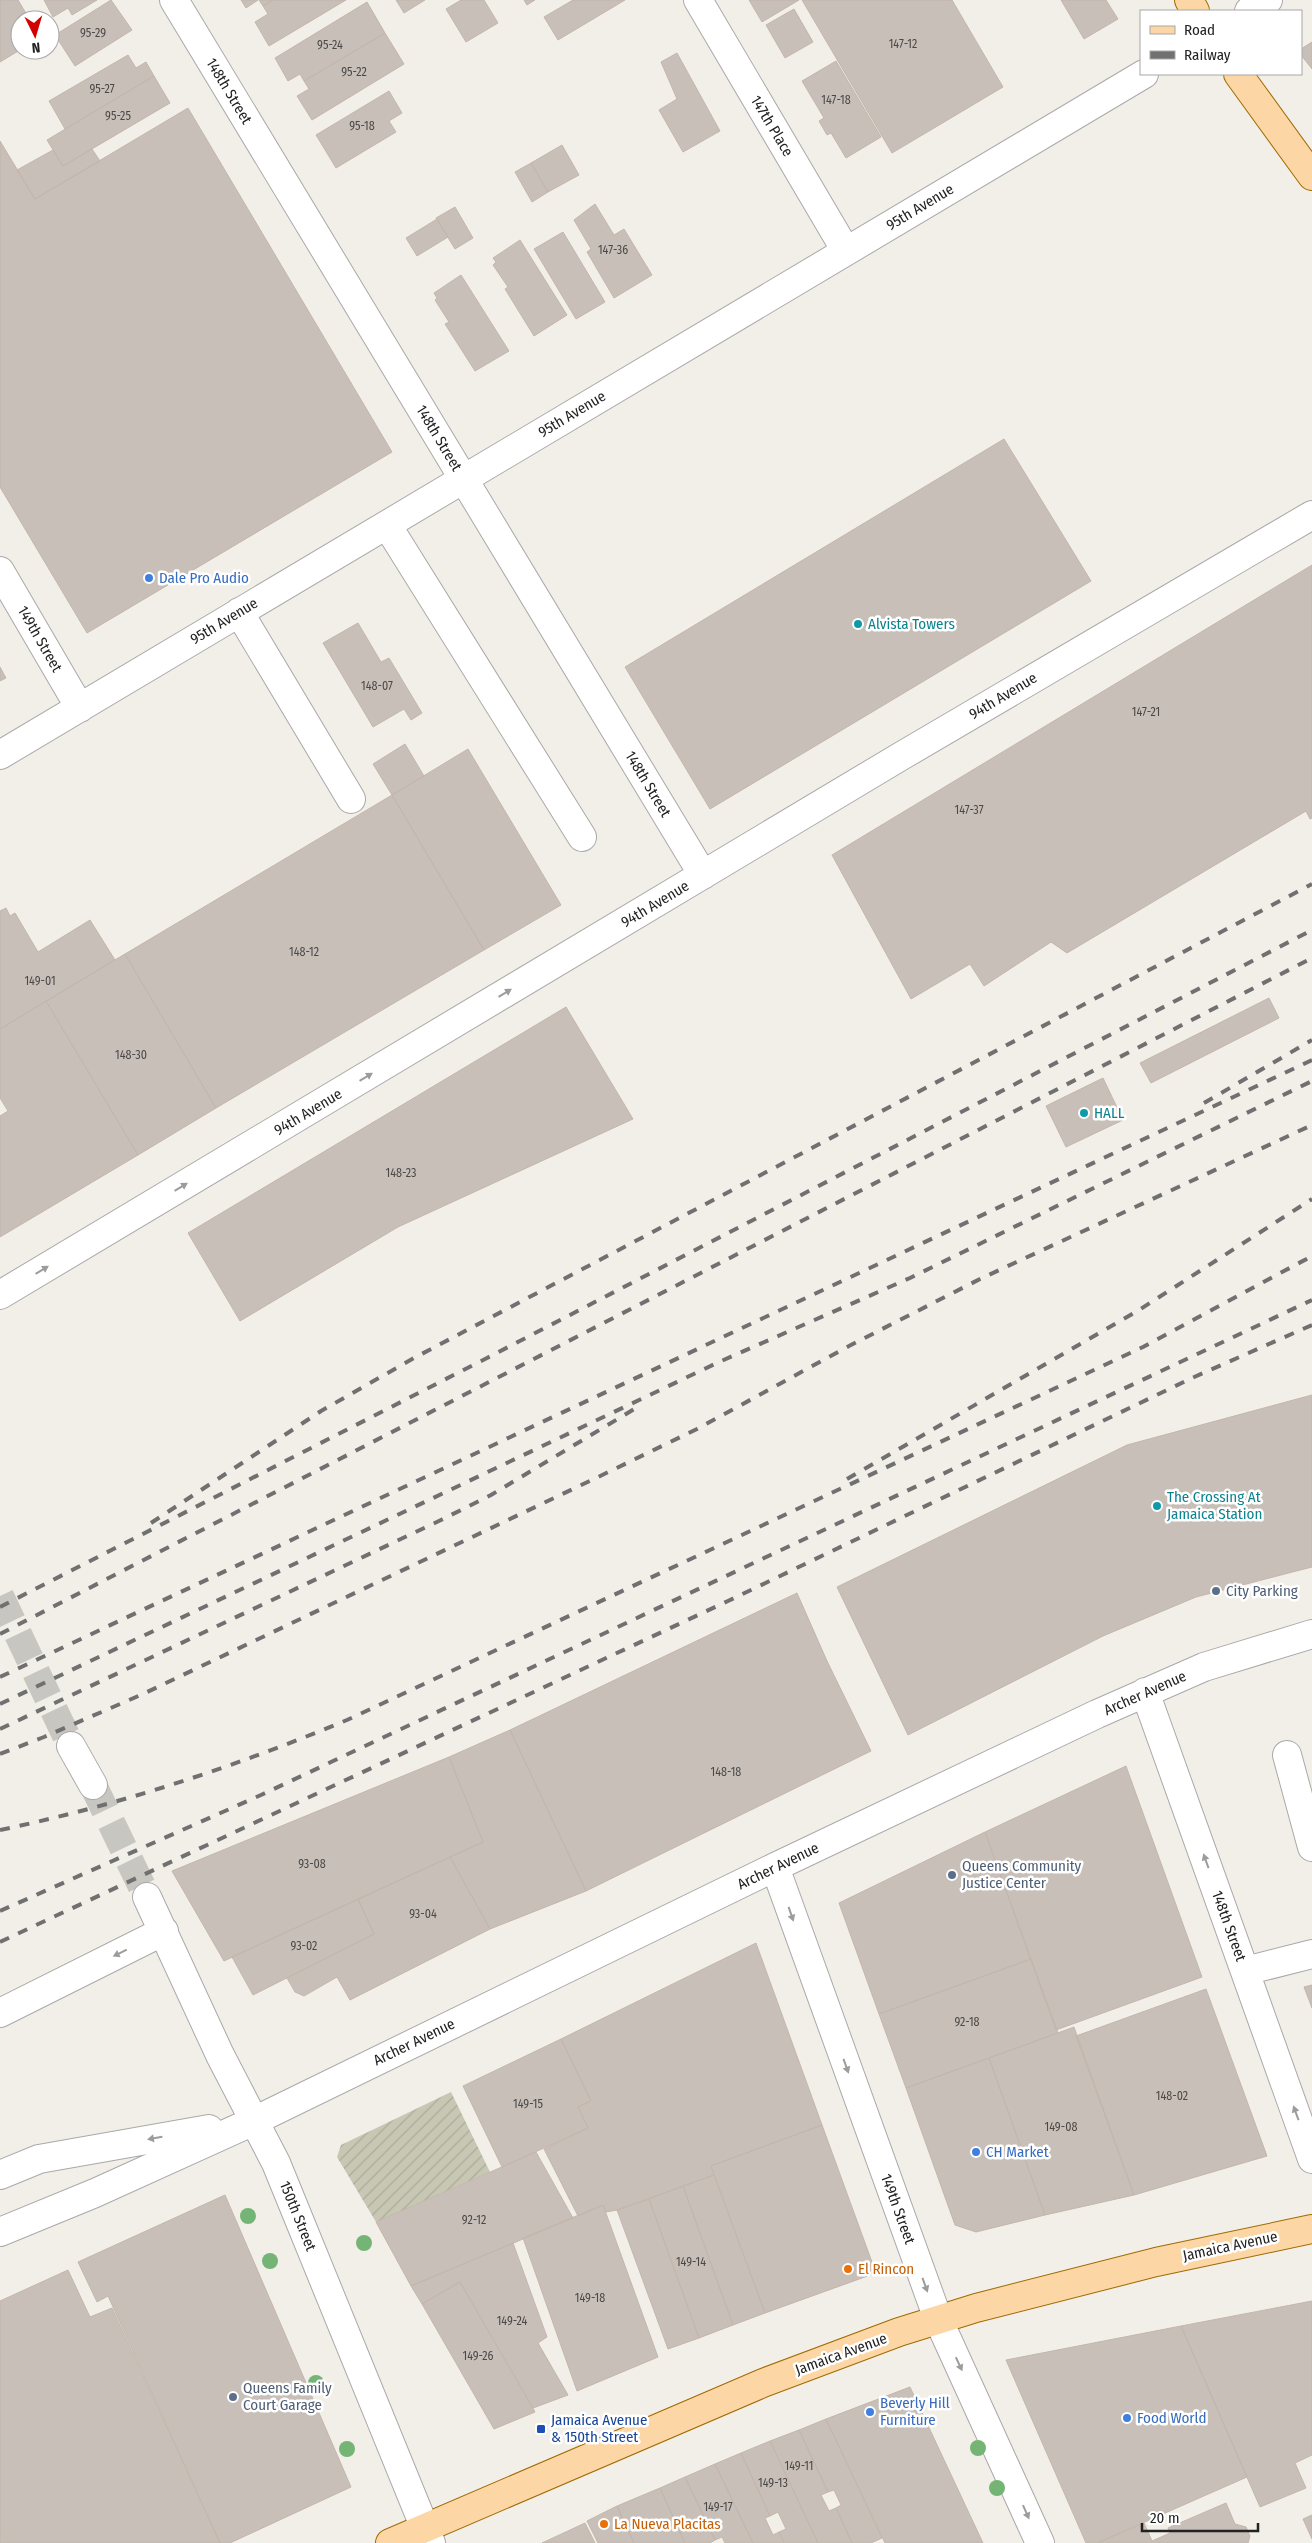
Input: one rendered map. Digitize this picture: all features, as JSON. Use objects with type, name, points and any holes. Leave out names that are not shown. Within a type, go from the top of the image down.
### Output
[{"type":"main road","points":[[1239,75],[1312,176]]},
{"type":"main road","name":"Jamaica Avenue","points":[[390,2543],[428,2535],[763,2383],[938,2319],[1156,2262],[1312,2229]]},
{"type":"street","name":"148th Street","points":[[174,0],[703,875]]},
{"type":"street","name":"147th Place","points":[[698,0],[846,251]]},
{"type":"street","points":[[1251,10],[1268,0]]},
{"type":"street","name":"95th Avenue","points":[[0,755],[1142,75]]},
{"type":"street","name":"94th Avenue","points":[[0,1296],[703,875],[1312,515]]},
{"type":"street","points":[[387,525],[582,837]]},
{"type":"street","name":"149th Street","points":[[0,571],[80,708]]},
{"type":"street","points":[[239,612],[351,799]]},
{"type":"street","name":"Archer Avenue","points":[[0,2232],[95,2193],[254,2121],[775,1867],[1145,1692],[1204,1667],[1312,1634]]},
{"type":"street","name":"148th Street","points":[[1145,1692],[1312,2159]]},
{"type":"street","points":[[72,1746],[93,1785]]},
{"type":"street","points":[[1287,1755],[1312,1847]]},
{"type":"street","name":"149th Street","points":[[775,1867],[938,2319],[1040,2543]]},
{"type":"street","name":"150th Street","points":[[147,1897],[220,2055],[276,2163],[428,2535]]},
{"type":"street","points":[[0,2013],[164,1931]]},
{"type":"street","points":[[1245,1971],[1312,1954]]},
{"type":"street","name":"Archer Avenue","points":[[0,2175],[39,2159],[254,2121]]},
{"type":"shaded area","points":[[451,2092],[490,2172],[376,2222],[337,2157],[341,2145]]},
{"type":"building","points":[[0,0],[18,0],[24,10],[10,10],[10,56],[0,62]]},
{"type":"building","points":[[44,0],[97,0],[72,15],[68,8],[60,13],[60,10],[49,10]]},
{"type":"building","points":[[111,0],[132,30],[75,66],[60,43],[60,32]]},
{"type":"building","points":[[241,0],[258,0],[246,8]]},
{"type":"building","points":[[259,0],[273,0],[263,6]]},
{"type":"building","points":[[273,0],[346,0],[269,46],[255,22],[268,14],[263,6]]},
{"type":"building","points":[[396,0],[425,0],[404,13]]},
{"type":"building","points":[[461,0],[484,0],[498,23],[466,42],[446,9]]},
{"type":"building","points":[[524,0],[535,0],[527,5]]},
{"type":"building","points":[[573,0],[625,0],[558,40],[544,17]]},
{"type":"building","points":[[749,0],[799,0],[762,22]]},
{"type":"building","points":[[802,0],[952,0],[1003,87],[892,153]]},
{"type":"building","points":[[1061,0],[1106,0],[1118,19],[1084,39]]},
{"type":"building","points":[[367,2],[385,33],[304,81],[300,74],[288,81],[275,58]]},
{"type":"building","points":[[794,9],[813,42],[785,58],[766,25]]},
{"type":"building","points":[[385,33],[404,64],[312,120],[297,96],[309,89],[304,81]]},
{"type":"building","points":[[1312,42],[1312,69],[1302,56],[1302,48]]},
{"type":"building","points":[[677,53],[720,131],[683,152],[659,110],[677,99],[661,62]]},
{"type":"building","points":[[128,55],[136,68],[146,62],[154,76],[65,129],[49,101]]},
{"type":"building","points":[[836,61],[881,137],[846,158],[831,133],[827,135],[819,121],[824,118],[802,81]]},
{"type":"building","points":[[154,76],[170,103],[63,166],[47,140]]},
{"type":"building","points":[[389,91],[402,113],[389,121],[396,132],[336,168],[316,135]]},
{"type":"building","points":[[188,108],[392,452],[87,633],[0,487],[0,141],[35,199]]},
{"type":"building","points":[[562,145],[579,175],[548,192],[531,163]]},
{"type":"building","points":[[92,149],[100,161],[35,199],[17,170],[53,150],[63,166]]},
{"type":"building","points":[[531,163],[548,192],[532,202],[515,172]]},
{"type":"building","points":[[595,204],[614,235],[624,229],[652,275],[614,298],[587,252],[591,249],[574,220]]},
{"type":"building","points":[[455,207],[473,238],[455,249],[436,218]]},
{"type":"building","points":[[437,219],[448,237],[417,256],[406,238]]},
{"type":"building","points":[[563,232],[605,302],[576,319],[534,249]]},
{"type":"building","points":[[520,240],[567,315],[534,336],[505,289],[508,287],[493,265],[496,262],[493,258]]},
{"type":"building","points":[[461,275],[509,351],[475,371],[445,324],[449,322],[435,300],[437,298],[434,293]]},
{"type":"building","name":"Alvista Towers","points":[[1004,439],[1091,581],[710,809],[625,667]]},
{"type":"building","points":[[1312,565],[1312,818],[1310,819],[1306,811],[1067,953],[1051,942],[984,986],[970,964],[911,999],[832,855]]},
{"type":"building","points":[[358,623],[381,662],[389,658],[422,713],[411,720],[404,709],[373,727],[323,643]]},
{"type":"building","points":[[0,667],[6,678],[0,681]]},
{"type":"building","points":[[405,744],[424,776],[392,795],[373,764]]},
{"type":"building","points":[[468,749],[561,905],[484,950],[392,795]]},
{"type":"building","points":[[392,795],[484,950],[216,1108],[125,954]]},
{"type":"building","points":[[6,908],[10,916],[15,913],[38,952],[90,920],[115,960],[0,1029],[0,911]]},
{"type":"building","points":[[125,954],[216,1108],[138,1155],[46,1001]]},
{"type":"building","points":[[1269,998],[1279,1018],[1151,1083],[1140,1063]]},
{"type":"building","points":[[46,1001],[138,1155],[0,1237],[0,1116],[8,1111],[0,1098],[0,1029]]},
{"type":"building","points":[[566,1007],[633,1119],[398,1227],[240,1321],[188,1233]]},
{"type":"building","name":"HALL","points":[[1103,1078],[1123,1120],[1066,1147],[1046,1106]]},
{"type":"building","name":"The Crossing At Jamaica Station","points":[[1312,1395],[1312,1567],[1196,1597],[1103,1636],[908,1735],[837,1587],[1127,1445]]},
{"type":"building","points":[[797,1593],[827,1661],[871,1751],[586,1891],[510,1730]]},
{"type":"building","points":[[510,1730],[586,1891],[490,1929],[450,1857],[483,1842],[449,1757]]},
{"type":"building","points":[[449,1757],[483,1842],[224,1961],[172,1871]]},
{"type":"building","points":[[1126,1766],[1202,1977],[1056,2030],[985,1832]]},
{"type":"building","points":[[985,1832],[1031,1959],[879,2014],[839,1903]]},
{"type":"building","points":[[450,1857],[490,1929],[350,2000],[337,1977],[304,1996],[295,1992],[287,1978],[374,1934],[358,1899]]},
{"type":"building","points":[[358,1899],[374,1934],[253,1995],[232,1957]]},
{"type":"building","points":[[756,1943],[822,2125],[711,2166],[714,2175],[617,2210],[606,2212],[603,2205],[578,2216],[544,2149],[588,2128],[578,2107],[591,2101],[561,2039]]},
{"type":"building","points":[[1031,1959],[1058,2033],[906,2088],[879,2014]]},
{"type":"building","points":[[1312,1985],[1312,2008],[1304,1987]]},
{"type":"building","points":[[1206,1989],[1267,2156],[1134,2195],[1076,2036]]},
{"type":"building","points":[[1074,2027],[1134,2195],[1045,2215],[989,2058]]},
{"type":"building","points":[[561,2039],[591,2101],[578,2107],[588,2128],[502,2167],[463,2086]]},
{"type":"building","name":"CH Market","points":[[989,2058],[1045,2215],[976,2232],[955,2225],[906,2088]]},
{"type":"building","points":[[822,2125],[876,2273],[765,2313],[711,2166]]},
{"type":"building","points":[[536,2152],[573,2218],[411,2286],[376,2222]]},
{"type":"building","points":[[714,2175],[765,2313],[733,2325],[683,2186]]},
{"type":"building","points":[[683,2186],[733,2325],[699,2338],[649,2199]]},
{"type":"building","name":"Queens Family Court Garage","points":[[225,2195],[351,2487],[230,2543],[220,2543],[108,2296],[97,2302],[78,2262]]},
{"type":"building","points":[[649,2199],[699,2338],[668,2349],[617,2210]]},
{"type":"building","points":[[603,2205],[658,2357],[577,2391],[523,2238]]},
{"type":"building","points":[[513,2243],[547,2337],[538,2343],[568,2395],[533,2408],[460,2282],[422,2304],[411,2286]]},
{"type":"building","points":[[68,2270],[90,2317],[112,2308],[220,2543],[0,2543],[0,2301]]},
{"type":"building","points":[[460,2282],[535,2412],[494,2429],[422,2304]]},
{"type":"building","points":[[1312,2301],[1312,2455],[1295,2463],[1306,2488],[1260,2507],[1181,2326]]},
{"type":"building","name":"Food World","points":[[1181,2326],[1247,2477],[1097,2543],[1086,2543],[1006,2360]]},
{"type":"building","points":[[910,2387],[983,2543],[885,2543],[826,2419]]},
{"type":"building","points":[[826,2419],[882,2538],[871,2543],[852,2543],[836,2508],[841,2505],[834,2490],[828,2492],[799,2430]]},
{"type":"building","points":[[799,2430],[828,2492],[821,2495],[829,2511],[836,2508],[852,2543],[818,2543],[770,2441]]},
{"type":"building","points":[[770,2441],[818,2543],[784,2543],[779,2532],[786,2529],[778,2512],[770,2516],[741,2453]]},
{"type":"building","points":[[741,2453],[770,2516],[765,2518],[773,2535],[779,2532],[784,2543],[753,2543],[715,2464]]},
{"type":"building","points":[[715,2464],[753,2543],[725,2543],[722,2537],[715,2540],[685,2477]]},
{"type":"building","points":[[685,2477],[715,2540],[710,2543],[685,2543],[660,2488]]},
{"type":"building","points":[[660,2488],[685,2543],[634,2543],[617,2506]]},
{"type":"building","points":[[1226,2503],[1235,2524],[1246,2527],[1250,2536],[1248,2543],[1097,2543],[1144,2523],[1152,2541],[1170,2533],[1168,2528]]},
{"type":"building","points":[[617,2506],[634,2543],[598,2543],[587,2521]]},
{"type":"building","points":[[1312,2515],[1312,2539],[1303,2519]]},
{"type":"building","points":[[585,2523],[595,2543],[542,2543]]},
{"type":"tunnel","points":[[0,1596],[71,1746]]},
{"type":"tunnel","points":[[93,1785],[147,1897]]},
{"type":"railway","points":[[151,1523],[321,1411],[414,1358],[1312,884]]},
{"type":"railway","points":[[0,1607],[487,1358],[1312,930]]},
{"type":"railway","points":[[0,1634],[1312,958]]},
{"type":"railway","points":[[1204,1103],[1312,1040]]},
{"type":"railway","points":[[0,1677],[1312,1060]]},
{"type":"railway","points":[[0,1704],[719,1362],[910,1278],[1312,1081]]},
{"type":"railway","points":[[0,1754],[143,1694],[596,1478],[697,1429],[849,1346],[980,1279],[1312,1125]]},
{"type":"railway","points":[[847,1479],[1139,1310],[1312,1199]]},
{"type":"railway","points":[[0,1830],[133,1797],[262,1754],[347,1720],[1143,1347],[1312,1256]]},
{"type":"railway","points":[[0,1911],[261,1795],[1312,1300]]},
{"type":"railway","points":[[0,1942],[728,1601],[1192,1378],[1312,1325]]},
{"type":"railway","points":[[0,1729],[491,1495],[636,1408]]},
{"type":"place","name":"Dale Pro Audio","points":[[149,578]]},
{"type":"place","name":"Alvista Towers","points":[[858,624]]},
{"type":"place","name":"HALL","points":[[1084,1113]]},
{"type":"place","name":"The Crossing At Jamaica Station","points":[[1157,1506]]},
{"type":"place","name":"City Parking","points":[[1216,1591]]},
{"type":"place","name":"Queens Community Justice Center","points":[[952,1875]]},
{"type":"place","name":"CH Market","points":[[976,2152]]},
{"type":"place","name":"El Rincon","points":[[848,2269]]},
{"type":"place","name":"Queens Family Court Garage","points":[[233,2397]]},
{"type":"place","name":"Beverly Hill Furniture","points":[[870,2412]]},
{"type":"place","name":"Food World","points":[[1127,2418]]},
{"type":"place","name":"Jamaica Avenue & 150th Street","points":[[541,2429]]},
{"type":"place","name":"La Nueva Placitas","points":[[604,2524]]}]
